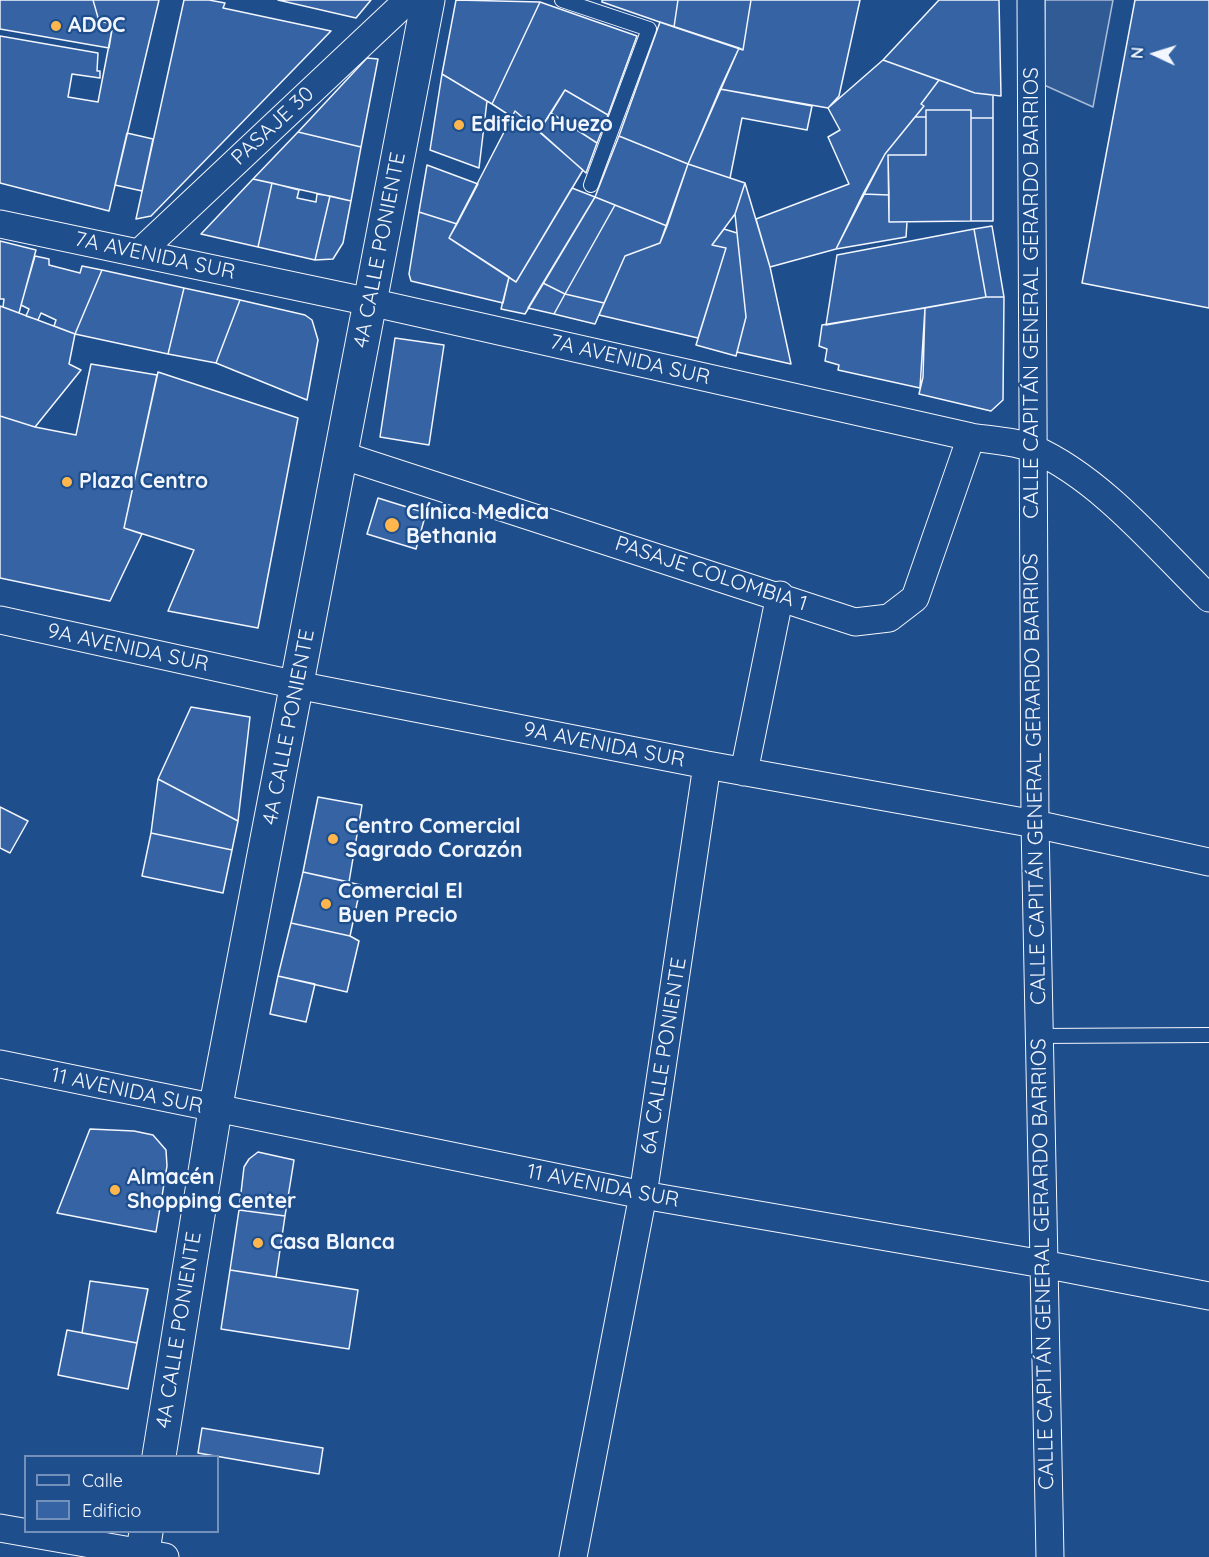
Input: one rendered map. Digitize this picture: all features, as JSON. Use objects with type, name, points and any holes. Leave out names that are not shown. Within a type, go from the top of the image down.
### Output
[{"type":"street","name":"PASAJE 30","points":[[139,253],[408,0]]},
{"type":"street","name":"4A CALLE PONIENTE","points":[[159,1455],[215,1110],[428,0]]},
{"type":"street","name":"CALLE CAPITÁN GENERAL GERARDO BARRIOS","points":[[1031,0],[1035,824],[1042,1264],[1050,1557]]},
{"type":"street","name":"7A AVENIDA SUR","points":[[0,224],[370,302],[971,437],[1032,448],[1066,466],[1120,511],[1209,598]]},
{"type":"street","name":"PASAJE COLOMBIA 1","points":[[341,455],[780,595],[855,622],[889,618],[915,598],[971,437]]},
{"type":"street","points":[[744,772],[780,595]]},
{"type":"street","name":"9A AVENIDA SUR","points":[[0,620],[297,685],[744,772],[1035,824],[1209,862]]},
{"type":"street","name":"6A CALLE PONIENTE","points":[[573,1557],[643,1195],[707,765]]},
{"type":"street","name":"11 AVENIDA SUR","points":[[0,1065],[643,1195],[1042,1264],[1209,1296]]},
{"type":"street","points":[[0,1528],[24,1532]]},
{"type":"street","points":[[34,1533],[149,1550]]},
{"type":"lane","points":[[562,0],[649,29],[591,185]]},
{"type":"lane","points":[[1039,1036],[1209,1035]]},
{"type":"shaded area","points":[[1045,0],[1113,0],[1093,107],[1044,85]]},
{"type":"building","name":"ADOC","points":[[0,0],[93,0],[99,21],[113,24],[109,48],[0,29]]},
{"type":"building","points":[[93,0],[159,0],[109,211],[0,183],[0,36],[98,53],[97,71],[100,71],[100,78],[72,74],[68,97],[98,102],[113,24],[99,21]]},
{"type":"building","points":[[184,0],[209,0],[225,3],[223,8],[331,31],[151,216],[136,219]]},
{"type":"building","points":[[278,0],[371,0],[356,18]]},
{"type":"building","points":[[456,0],[540,2],[492,104],[442,74]]},
{"type":"building","points":[[602,0],[678,0],[674,27],[602,2]]},
{"type":"building","points":[[678,0],[751,0],[743,50],[674,27]]},
{"type":"building","points":[[751,0],[860,0],[839,96],[828,108],[720,89],[739,48],[743,50]]},
{"type":"building","points":[[939,0],[999,0],[1001,96],[975,93],[883,60]]},
{"type":"building","points":[[1135,0],[1209,0],[1209,308],[1082,283]]},
{"type":"building","points":[[540,2],[637,36],[608,115],[565,90],[539,131],[515,111],[512,117],[492,104]]},
{"type":"building","points":[[660,22],[739,48],[688,164],[619,136]]},
{"type":"building","points":[[367,58],[378,59],[361,147],[298,132]]},
{"type":"building","points":[[883,60],[939,80],[921,104],[924,106],[885,154],[836,249],[770,267],[756,219],[849,184],[828,137],[840,130],[828,108]]},
{"type":"building","name":"Edificio Huezo","points":[[442,74],[487,101],[479,168],[430,150]]},
{"type":"building","points":[[939,80],[975,93],[993,95],[993,118],[971,118],[971,110],[926,110],[926,117],[915,117],[924,106],[921,104]]},
{"type":"building","points":[[720,89],[812,106],[807,130],[742,118],[730,178],[688,164]]},
{"type":"building","points":[[565,90],[608,115],[597,143],[551,113]]},
{"type":"building","points":[[926,110],[971,110],[971,221],[889,222],[888,155],[926,155]]},
{"type":"building","points":[[515,111],[583,170],[516,282],[449,238]]},
{"type":"building","points":[[551,113],[597,143],[586,173],[539,131]]},
{"type":"building","points":[[915,117],[926,117],[926,155],[888,155],[889,195],[863,194],[885,154]]},
{"type":"building","points":[[971,118],[993,118],[993,221],[971,221]]},
{"type":"building","points":[[298,132],[361,147],[351,201],[253,179]]},
{"type":"building","points":[[127,133],[153,139],[142,191],[115,185]]},
{"type":"building","points":[[619,136],[688,164],[667,226],[595,197]]},
{"type":"building","points":[[688,164],[745,183],[735,214],[712,245],[726,248],[698,338],[599,315],[625,256],[660,243]]},
{"type":"building","points":[[427,165],[478,184],[457,224],[419,212]]},
{"type":"building","points":[[253,179],[272,183],[258,247],[201,234]]},
{"type":"building","points":[[272,183],[299,190],[297,198],[316,202],[317,194],[330,196],[315,260],[258,247]]},
{"type":"building","points":[[745,183],[770,267],[791,364],[737,352],[746,317],[735,214]]},
{"type":"building","points":[[572,188],[595,197],[525,314],[501,309],[509,277],[516,282]]},
{"type":"building","points":[[863,194],[889,195],[889,222],[907,222],[906,237],[836,249]]},
{"type":"building","points":[[330,196],[351,201],[343,243],[333,259],[315,260]]},
{"type":"building","points":[[595,197],[615,205],[565,294],[543,283]]},
{"type":"building","points":[[615,205],[667,226],[660,243],[625,256],[604,303],[565,294]]},
{"type":"building","points":[[419,212],[457,224],[449,238],[509,277],[503,303],[411,281],[409,274]]},
{"type":"building","points":[[992,226],[1004,297],[986,297],[974,229]]},
{"type":"building","points":[[724,229],[737,233],[746,317],[736,356],[696,345],[726,248],[712,245]]},
{"type":"building","points":[[974,229],[986,297],[826,325],[837,255]]},
{"type":"building","points":[[0,241],[36,250],[19,313],[3,307],[4,299],[0,299]]},
{"type":"building","points":[[35,256],[49,259],[49,265],[80,273],[82,266],[102,270],[75,334],[54,326],[56,320],[41,313],[38,320],[26,316],[29,309],[21,305]]},
{"type":"building","points":[[102,270],[184,288],[168,354],[75,334]]},
{"type":"building","points":[[543,283],[565,294],[554,314],[528,308]]},
{"type":"building","points":[[184,288],[240,300],[216,363],[168,354]]},
{"type":"building","points":[[565,294],[604,303],[595,324],[554,314]]},
{"type":"building","points":[[986,297],[1004,297],[1003,400],[991,411],[919,394],[923,377],[925,308]]},
{"type":"building","points":[[240,300],[305,315],[312,320],[318,340],[307,400],[216,363]]},
{"type":"building","points":[[0,306],[75,334],[69,364],[81,370],[35,427],[0,416]]},
{"type":"building","points":[[925,308],[920,388],[838,370],[839,365],[825,361],[827,349],[819,346],[822,325]]},
{"type":"building","points":[[395,338],[444,345],[429,445],[380,437]]},
{"type":"building","name":"Plaza Centro","points":[[91,364],[157,375],[124,528],[142,534],[110,601],[0,578],[0,416],[35,427],[76,435]]},
{"type":"building","points":[[158,372],[298,418],[258,628],[168,611],[194,550],[124,528]]},
{"type":"building","points":[[378,498],[426,513],[416,549],[367,534]]},
{"type":"building","points":[[191,707],[250,717],[238,821],[158,779]]},
{"type":"building","points":[[158,779],[238,821],[232,850],[151,833]]},
{"type":"building","name":"Centro Comercial Sagrado Corazón","points":[[318,797],[362,805],[349,882],[303,872]]},
{"type":"building","points":[[0,807],[28,821],[10,853],[0,848]]},
{"type":"building","points":[[151,833],[232,850],[223,893],[142,876]]},
{"type":"building","name":"Comercial El Buen Precio","points":[[303,872],[361,885],[350,936],[291,923]]},
{"type":"building","points":[[291,923],[350,936],[359,941],[347,992],[278,976]]},
{"type":"building","points":[[278,976],[315,984],[306,1022],[270,1014]]},
{"type":"building","name":"Almacén Shopping Center","points":[[90,1129],[134,1131],[153,1135],[166,1150],[167,1166],[156,1232],[57,1213]]},
{"type":"building","points":[[258,1152],[294,1160],[285,1216],[239,1210],[244,1167],[249,1159]]},
{"type":"building","name":"Casa Blanca","points":[[239,1210],[285,1216],[276,1277],[230,1270]]},
{"type":"building","points":[[230,1270],[358,1290],[349,1349],[221,1329]]},
{"type":"building","points":[[90,1281],[148,1289],[137,1343],[82,1333]]},
{"type":"building","points":[[67,1330],[137,1343],[128,1389],[58,1375]]},
{"type":"building","points":[[202,1428],[323,1448],[319,1474],[198,1453]]},
{"type":"place","name":"ADOC","points":[[56,26]]},
{"type":"place","name":"Edificio Huezo","points":[[459,125]]},
{"type":"place","name":"Plaza Centro","points":[[67,482]]},
{"type":"place","name":"Clínica Medica Bethania","points":[[392,525]]},
{"type":"place","name":"Centro Comercial Sagrado Corazón","points":[[333,839]]},
{"type":"place","name":"Comercial El Buen Precio","points":[[326,904]]},
{"type":"place","name":"Almacén Shopping Center","points":[[115,1190]]},
{"type":"place","name":"Casa Blanca","points":[[258,1243]]}]
